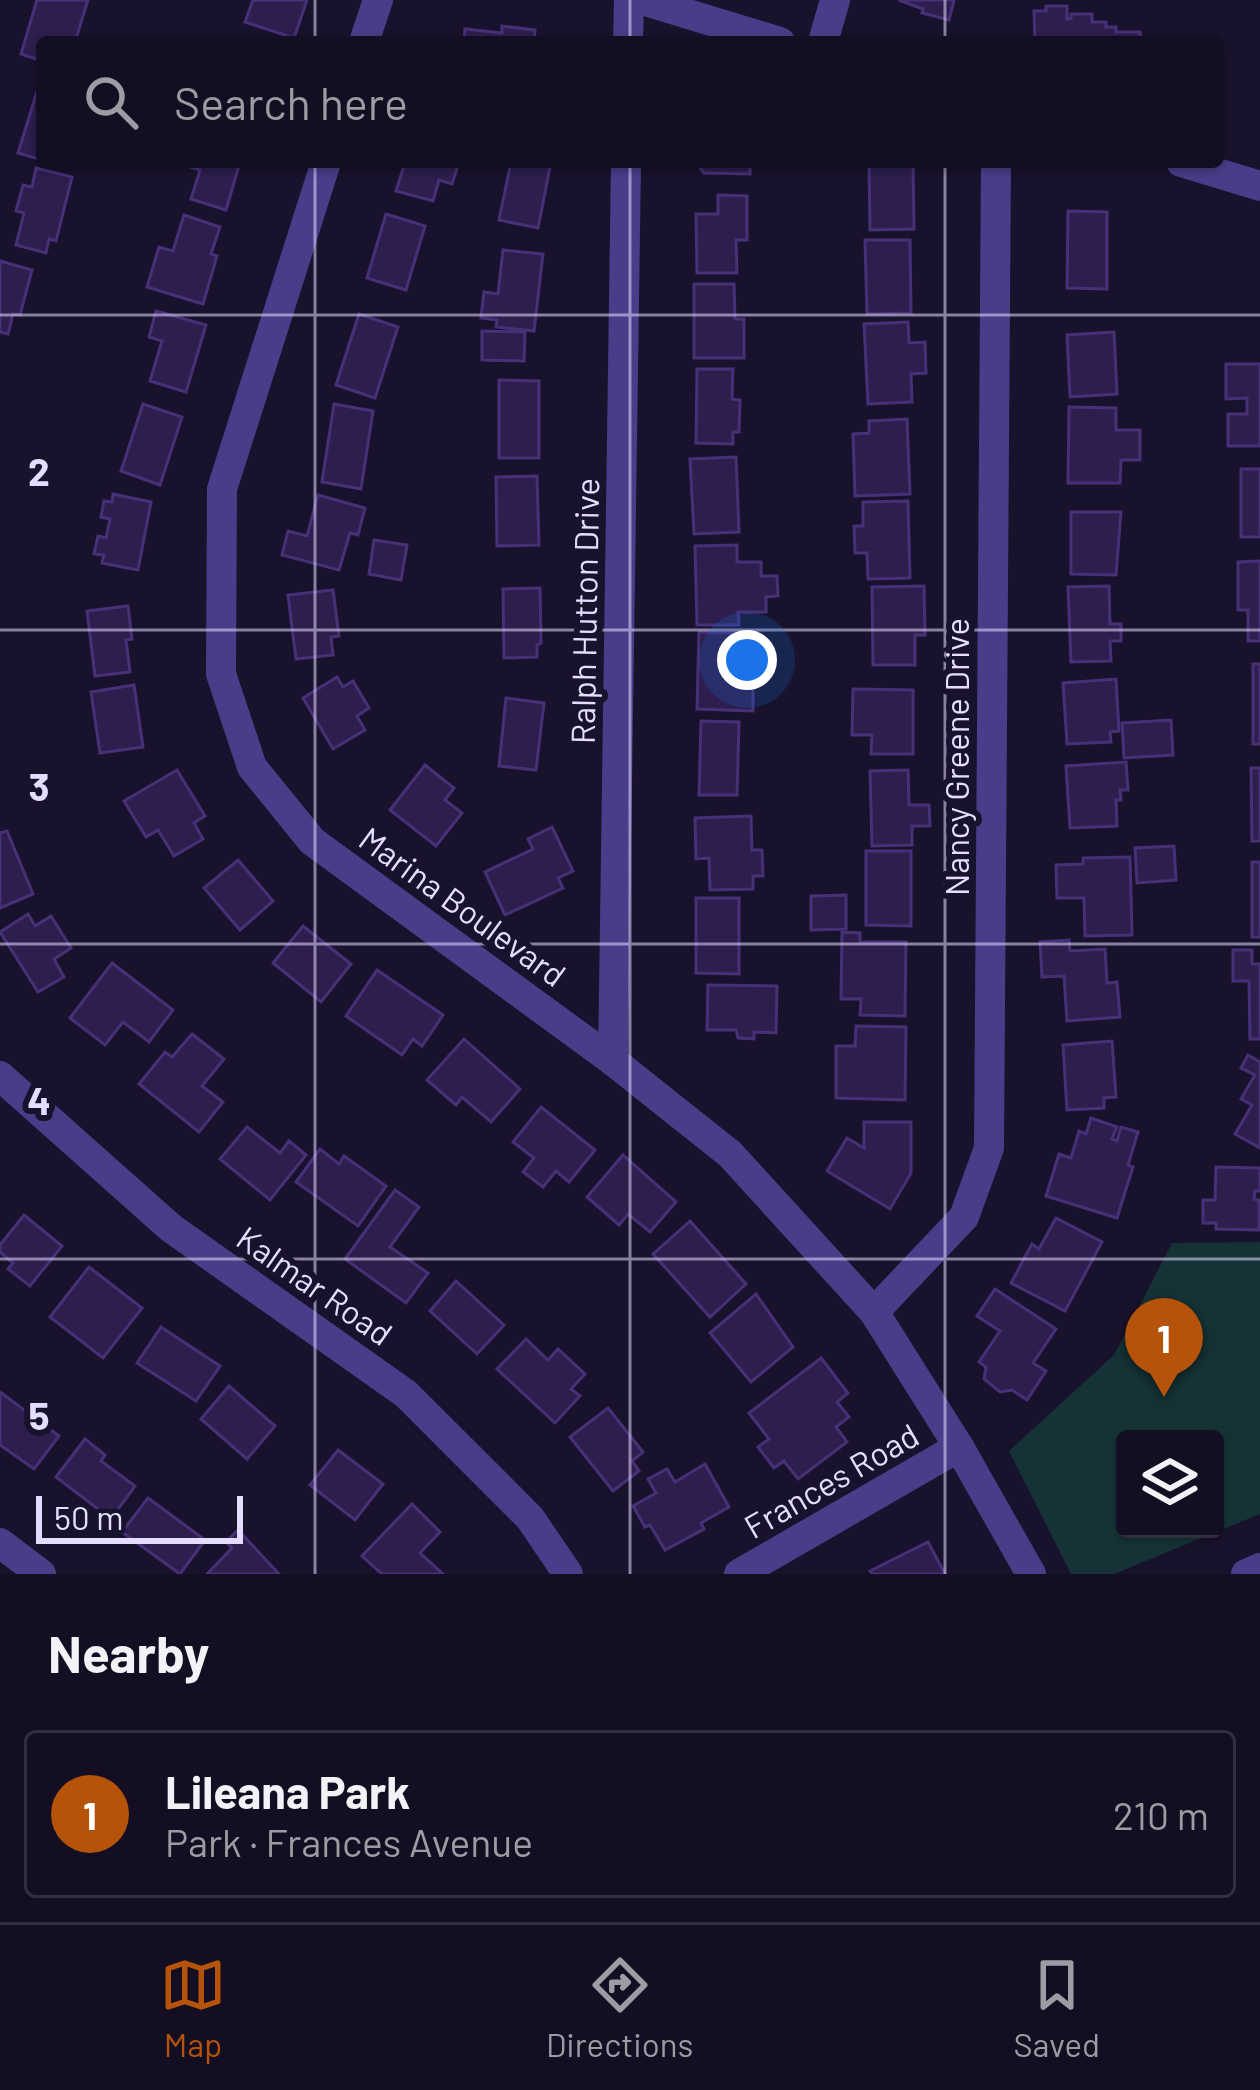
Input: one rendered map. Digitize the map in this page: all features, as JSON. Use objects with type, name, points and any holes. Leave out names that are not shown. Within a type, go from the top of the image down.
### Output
[{"type":"street","points":[[366,36],[378,0]]},
{"type":"street","points":[[628,36],[629,0]]},
{"type":"street","points":[[642,0],[760,36]]},
{"type":"street","points":[[825,36],[836,0]]},
{"type":"street","name":"Marina Boulevard","points":[[324,168],[222,489],[221,674],[252,767],[312,841],[613,1061],[730,1154],[874,1312],[1031,1574]]},
{"type":"street","name":"Ralph Hutton Drive","points":[[613,1061],[626,168]]},
{"type":"street","name":"Nancy Greene Drive","points":[[874,1312],[964,1217],[989,1148],[996,168]]},
{"type":"street","points":[[1201,168],[1260,186]]},
{"type":"street","name":"Kalmar Road","points":[[0,1076],[172,1228],[406,1394],[530,1518],[568,1574]]},
{"type":"street","name":"Frances Road","points":[[739,1574],[959,1448]]},
{"type":"street","points":[[0,1543],[41,1574]]},
{"type":"street","points":[[1246,1574],[1260,1568]]},
{"type":"green space","points":[[1260,1242],[1260,1514],[1224,1529],[1224,1430],[1116,1430],[1116,1538],[1202,1538],[1114,1574],[1071,1574],[1009,1451],[1114,1355],[1172,1243]]},
{"type":"building","points":[[37,0],[88,0],[77,36],[36,36],[36,59],[21,54]]},
{"type":"building","points":[[253,0],[307,0],[295,36],[245,22]]},
{"type":"building","points":[[899,0],[954,0],[949,20]]},
{"type":"building","points":[[1046,6],[1067,6],[1067,19],[1071,14],[1092,14],[1092,22],[1106,22],[1116,32],[1140,32],[1140,36],[1035,36],[1034,11],[1046,11]]},
{"type":"building","points":[[502,26],[535,30],[534,36],[464,36],[465,29],[502,33]]},
{"type":"building","points":[[36,94],[36,158],[18,153]]},
{"type":"building","points":[[36,168],[72,177],[56,241],[49,239],[46,253],[16,245],[24,213],[16,211],[23,185],[32,187]]},
{"type":"building","points":[[193,168],[238,168],[226,210],[191,199],[200,170]]},
{"type":"building","points":[[403,168],[457,168],[452,184],[439,180],[433,201],[396,191]]},
{"type":"building","points":[[510,168],[550,168],[538,228],[499,220]]},
{"type":"building","points":[[700,168],[750,168],[750,174],[704,173]]},
{"type":"building","points":[[869,168],[913,168],[914,229],[870,230]]},
{"type":"building","points":[[718,195],[747,196],[747,240],[736,240],[737,273],[697,273],[696,214],[718,214]]},
{"type":"building","points":[[1068,211],[1107,212],[1107,289],[1067,288]]},
{"type":"building","points":[[386,214],[425,226],[406,290],[367,278]]},
{"type":"building","points":[[184,215],[220,227],[203,304],[147,287],[159,247],[173,251]]},
{"type":"building","points":[[865,240],[910,240],[911,313],[867,314]]},
{"type":"building","points":[[503,250],[543,254],[534,331],[496,327],[497,320],[481,318],[484,292],[498,294]]},
{"type":"building","points":[[0,261],[32,270],[20,315],[13,314],[8,334],[0,332]]},
{"type":"building","points":[[694,284],[734,284],[735,319],[744,319],[744,358],[694,358]]},
{"type":"building","points":[[156,311],[206,325],[186,392],[150,381],[162,341],[149,337]]},
{"type":"building","points":[[359,314],[398,327],[375,398],[336,385]]},
{"type":"building","points":[[908,322],[909,343],[925,342],[926,373],[911,374],[912,402],[868,404],[864,324]]},
{"type":"building","points":[[482,331],[525,332],[524,361],[482,360]]},
{"type":"building","points":[[1114,332],[1117,394],[1070,397],[1067,335]]},
{"type":"building","points":[[1226,364],[1260,364],[1260,446],[1228,446],[1228,414],[1247,414],[1247,398],[1226,399]]},
{"type":"building","points":[[697,369],[733,369],[732,399],[740,400],[739,432],[733,432],[733,444],[696,443]]},
{"type":"building","points":[[499,380],[539,381],[539,458],[499,458]]},
{"type":"building","points":[[143,404],[182,417],[160,485],[121,471]]},
{"type":"building","points":[[334,404],[373,411],[361,489],[322,482]]},
{"type":"building","points":[[1069,407],[1116,408],[1116,430],[1140,430],[1140,460],[1121,460],[1120,483],[1068,483]]},
{"type":"building","points":[[907,419],[910,494],[855,496],[853,434],[869,433],[869,421]]},
{"type":"building","points":[[736,457],[739,532],[694,534],[690,459]]},
{"type":"building","points":[[1241,469],[1260,469],[1260,537],[1241,537]]},
{"type":"building","points":[[537,476],[539,545],[497,546],[496,477]]},
{"type":"building","points":[[113,494],[151,502],[138,570],[102,563],[104,555],[94,554],[98,536],[106,538],[110,519],[101,517],[104,501],[112,502]]},
{"type":"building","points":[[318,495],[365,508],[358,535],[350,533],[339,570],[282,555],[288,531],[307,536]]},
{"type":"building","points":[[908,501],[910,578],[868,579],[867,553],[855,553],[854,526],[863,526],[863,502]]},
{"type":"building","points":[[1071,512],[1121,512],[1116,575],[1071,574]]},
{"type":"building","points":[[374,540],[407,545],[401,580],[369,574]]},
{"type":"building","points":[[737,545],[737,562],[761,562],[761,576],[777,576],[778,596],[766,597],[766,612],[738,612],[739,625],[697,625],[695,546]]},
{"type":"building","points":[[1260,561],[1260,641],[1248,641],[1248,610],[1238,610],[1238,562]]},
{"type":"building","points":[[924,586],[925,635],[915,635],[915,665],[873,665],[872,587]]},
{"type":"building","points":[[1109,586],[1110,624],[1121,624],[1121,641],[1110,641],[1111,661],[1071,662],[1068,587]]},
{"type":"building","points":[[540,588],[537,657],[504,658],[503,589]]},
{"type":"building","points":[[333,590],[339,636],[331,637],[333,655],[296,659],[288,595]]},
{"type":"building","points":[[128,606],[130,672],[95,676],[87,611]]},
{"type":"building","points":[[699,632],[740,633],[739,686],[753,687],[753,711],[697,709]]},
{"type":"building","points":[[1253,664],[1260,664],[1260,744],[1253,744]]},
{"type":"building","points":[[337,677],[343,687],[353,681],[369,708],[357,716],[365,730],[333,749],[303,698]]},
{"type":"building","points":[[1116,679],[1119,731],[1110,732],[1111,742],[1067,744],[1063,683]]},
{"type":"building","points":[[134,685],[143,747],[100,753],[91,692]]},
{"type":"building","points":[[853,689],[913,690],[913,754],[871,754],[872,735],[852,735]]},
{"type":"building","points":[[506,698],[544,703],[536,770],[499,766]]},
{"type":"building","points":[[1171,720],[1173,755],[1124,758],[1122,723]]},
{"type":"building","points":[[701,721],[739,722],[737,795],[699,795]]},
{"type":"building","points":[[1126,762],[1128,790],[1120,790],[1121,800],[1116,800],[1117,826],[1070,828],[1066,766]]},
{"type":"building","points":[[425,765],[454,788],[445,800],[462,813],[436,846],[390,810]]},
{"type":"building","points":[[1251,768],[1260,768],[1260,841],[1252,841]]},
{"type":"building","points":[[177,770],[205,816],[194,823],[203,839],[174,856],[158,830],[146,837],[124,801]]},
{"type":"building","points":[[908,770],[909,805],[929,805],[930,826],[912,826],[912,845],[872,846],[870,771]]},
{"type":"building","points":[[751,816],[752,850],[762,850],[763,876],[753,876],[753,889],[710,890],[709,858],[696,859],[695,818]]},
{"type":"building","points":[[552,827],[573,871],[558,878],[563,888],[505,915],[485,872],[533,849],[528,839]]},
{"type":"building","points":[[7,831],[33,894],[0,908],[0,833]]},
{"type":"building","points":[[1174,846],[1176,880],[1137,883],[1135,848]]},
{"type":"building","points":[[866,851],[911,851],[911,926],[866,925]]},
{"type":"building","points":[[1130,857],[1132,935],[1085,936],[1084,898],[1057,898],[1056,865],[1083,864],[1083,858]]},
{"type":"building","points":[[238,860],[273,901],[240,930],[204,888]]},
{"type":"building","points":[[1252,862],[1260,862],[1260,937],[1252,937]]},
{"type":"building","points":[[846,895],[846,929],[811,930],[811,896]]},
{"type":"building","points":[[696,898],[739,898],[739,974],[696,973]]},
{"type":"building","points":[[28,914],[35,926],[51,916],[71,948],[54,959],[64,977],[38,992],[0,932]]},
{"type":"building","points":[[303,926],[351,964],[321,1002],[273,963]]},
{"type":"building","points":[[842,932],[860,933],[860,942],[906,942],[905,1016],[860,1015],[861,999],[841,999]]},
{"type":"building","points":[[1069,940],[1070,951],[1105,949],[1107,983],[1117,982],[1120,1017],[1067,1021],[1064,976],[1042,977],[1040,942]]},
{"type":"building","points":[[1233,950],[1252,950],[1252,964],[1260,964],[1260,1039],[1250,1039],[1249,981],[1233,981]]},
{"type":"building","points":[[112,963],[173,1010],[149,1042],[123,1022],[105,1045],[70,1018]]},
{"type":"building","points":[[377,970],[443,1015],[422,1046],[413,1039],[402,1055],[346,1016]]},
{"type":"building","points":[[708,985],[777,986],[776,1033],[754,1032],[754,1039],[738,1038],[736,1030],[707,1030]]},
{"type":"building","points":[[856,1026],[906,1027],[905,1100],[836,1098],[836,1046],[855,1046]]},
{"type":"building","points":[[192,1034],[224,1059],[202,1086],[223,1102],[199,1132],[139,1084],[165,1052],[172,1057]]},
{"type":"building","points":[[464,1039],[520,1089],[491,1122],[462,1097],[456,1105],[427,1080]]},
{"type":"building","points":[[1112,1041],[1116,1097],[1104,1098],[1104,1108],[1067,1110],[1063,1045]]},
{"type":"building","points":[[1248,1055],[1260,1062],[1260,1148],[1235,1134],[1252,1105],[1241,1099],[1255,1075],[1241,1068]]},
{"type":"building","points":[[541,1107],[595,1150],[569,1182],[556,1171],[543,1187],[523,1172],[534,1158],[513,1142]]},
{"type":"building","points":[[1091,1118],[1117,1127],[1112,1139],[1117,1141],[1121,1127],[1138,1132],[1117,1218],[1046,1196],[1059,1154],[1071,1158],[1079,1131],[1086,1134]]},
{"type":"building","points":[[864,1122],[911,1122],[911,1173],[890,1209],[827,1171],[847,1138],[864,1148]]},
{"type":"building","points":[[247,1127],[280,1153],[289,1141],[306,1155],[270,1200],[220,1159]]},
{"type":"building","points":[[320,1149],[339,1164],[344,1156],[386,1186],[358,1226],[296,1182]]},
{"type":"building","points":[[623,1155],[676,1202],[650,1232],[628,1214],[619,1225],[587,1197]]},
{"type":"building","points":[[1216,1167],[1260,1168],[1260,1191],[1255,1191],[1254,1199],[1259,1200],[1259,1230],[1216,1229],[1216,1223],[1203,1223],[1203,1200],[1215,1200]]},
{"type":"building","points":[[395,1190],[419,1207],[390,1247],[428,1273],[406,1303],[345,1259]]},
{"type":"building","points":[[24,1215],[62,1246],[30,1286],[8,1269],[13,1263],[0,1252],[0,1245]]},
{"type":"building","points":[[1056,1218],[1102,1242],[1065,1311],[1011,1283],[1032,1244],[1039,1249]]},
{"type":"building","points":[[690,1221],[746,1284],[710,1317],[653,1254]]},
{"type":"building","points":[[89,1267],[142,1308],[103,1358],[50,1317]]},
{"type":"building","points":[[456,1281],[504,1325],[477,1354],[430,1311]]},
{"type":"building","points":[[995,1289],[1056,1329],[1033,1363],[1046,1371],[1027,1400],[1012,1390],[1000,1392],[984,1379],[986,1367],[979,1362],[1000,1331],[977,1316]]},
{"type":"building","points":[[756,1294],[793,1347],[751,1382],[710,1333]]},
{"type":"building","points":[[161,1327],[220,1366],[196,1401],[137,1363]]},
{"type":"building","points":[[526,1339],[548,1360],[558,1349],[585,1374],[571,1389],[580,1396],[555,1423],[497,1369]]},
{"type":"building","points":[[821,1358],[848,1393],[837,1402],[849,1417],[836,1427],[847,1442],[798,1479],[784,1461],[774,1468],[758,1447],[769,1439],[749,1413]]},
{"type":"building","points":[[229,1386],[275,1426],[247,1459],[201,1419]]},
{"type":"building","points":[[0,1392],[59,1436],[34,1469],[0,1445]]},
{"type":"building","points":[[608,1408],[643,1452],[632,1461],[639,1471],[613,1491],[570,1437]]},
{"type":"building","points":[[85,1439],[105,1455],[101,1461],[135,1486],[111,1519],[56,1477]]},
{"type":"building","points":[[338,1450],[383,1484],[355,1520],[310,1485]]},
{"type":"building","points":[[705,1464],[729,1507],[701,1523],[704,1529],[665,1550],[633,1506],[656,1493],[648,1479],[667,1469],[675,1482]]},
{"type":"building","points":[[148,1498],[205,1540],[180,1574],[122,1532]]},
{"type":"building","points":[[412,1504],[440,1532],[420,1553],[443,1574],[382,1574],[362,1556]]},
{"type":"building","points":[[238,1530],[279,1574],[207,1574],[232,1548],[226,1542]]},
{"type":"building","points":[[928,1542],[945,1574],[870,1571]]},
{"type":"place","name":"Lileana Park","points":[[1164,1397]]}]
